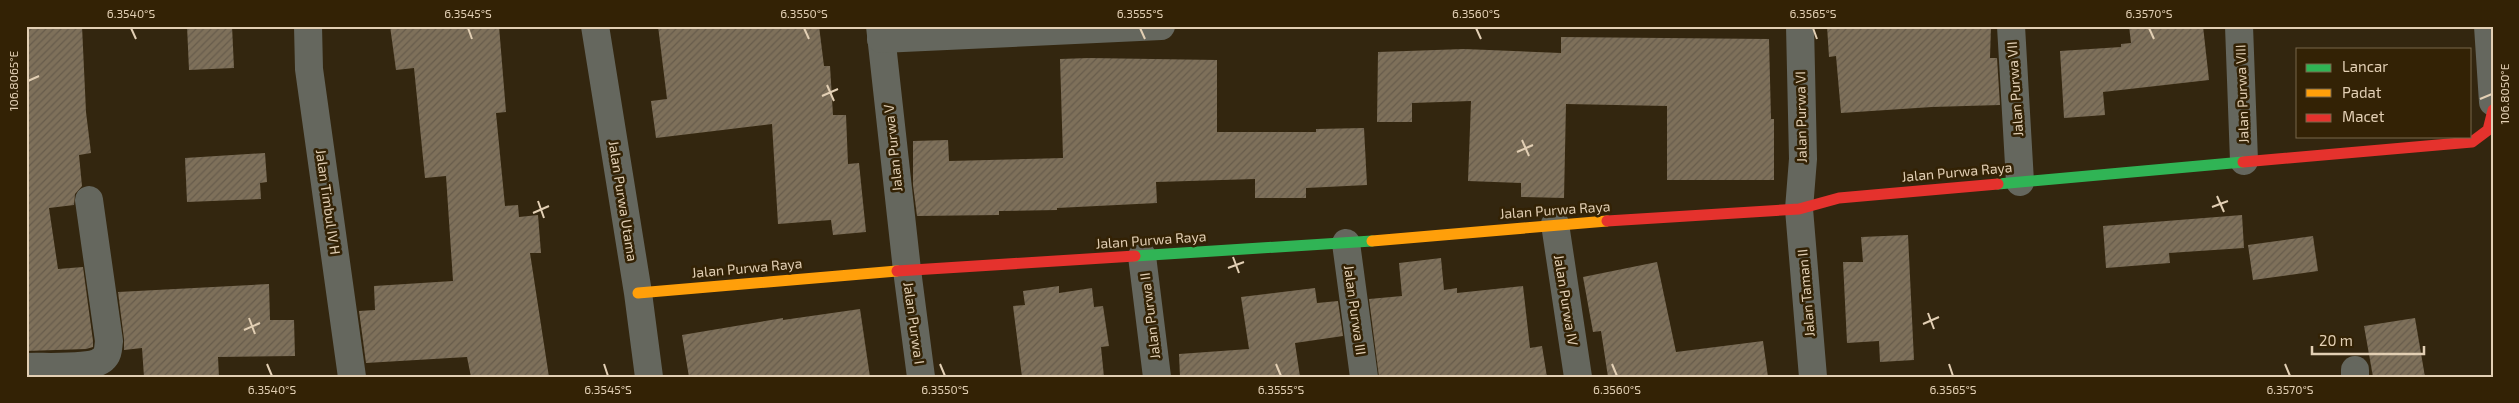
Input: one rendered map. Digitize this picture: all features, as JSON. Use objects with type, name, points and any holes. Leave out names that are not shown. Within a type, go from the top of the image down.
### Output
[{"type":"street","name":"Jalan Timbul IV H","points":[[308,26],[309,69],[352,377]]},
{"type":"street","name":"Jalan Purwa Utama","points":[[595,26],[638,293],[649,377]]},
{"type":"street","points":[[881,33],[1161,26]]},
{"type":"street","name":"Jalan Purwa VI","points":[[1799,208],[1803,159],[1800,26]]},
{"type":"street","name":"Jalan Purwa VII","points":[[2011,26],[2020,182]]},
{"type":"street","name":"Jalan Purwa VIII","points":[[2239,26],[2244,161]]},
{"type":"street","points":[[2488,26],[2492,118]]},
{"type":"street","name":"Jalan Purwa V","points":[[881,33],[906,270]]},
{"type":"street","points":[[2492,118],[2493,110]]},
{"type":"street","name":"Jalan Purwa Raya","points":[[638,293],[906,270],[1346,243],[1554,224],[1799,208],[1839,198],[2472,142],[2485,136],[2492,118]]},
{"type":"street","points":[[26,367],[92,365],[103,360],[108,352],[109,340],[89,200]]},
{"type":"street","name":"Jalan Taman II","points":[[1799,208],[1813,377]]},
{"type":"street","name":"Jalan Purwa IV","points":[[1554,224],[1578,377]]},
{"type":"street","name":"Jalan Purwa III","points":[[1346,243],[1364,377]]},
{"type":"street","name":"Jalan Purwa II","points":[[1142,256],[1157,377]]},
{"type":"street","name":"Jalan Purwa I","points":[[906,270],[921,377]]},
{"type":"building","points":[[26,26],[82,26],[86,112],[91,153],[79,155],[82,186],[75,194],[74,205],[49,208],[58,269],[83,267],[93,341],[93,347],[86,349],[26,351]]},
{"type":"building","points":[[187,26],[232,26],[234,68],[189,70]]},
{"type":"building","points":[[390,26],[499,26],[506,112],[496,113],[505,206],[518,205],[519,217],[538,215],[541,253],[530,253],[549,377],[471,377],[467,357],[366,363],[359,311],[375,310],[374,286],[453,281],[446,176],[425,178],[414,68],[396,70]]},
{"type":"building","points":[[658,26],[819,26],[824,66],[830,66],[833,115],[846,115],[848,164],[859,163],[866,232],[833,235],[831,220],[778,224],[772,124],[656,138],[651,101],[667,99]]},
{"type":"building","points":[[1827,26],[1991,26],[1990,58],[1997,58],[2000,105],[1841,113],[1836,56],[1829,57]]},
{"type":"building","points":[[2129,26],[2203,26],[2209,80],[2103,92],[2105,115],[2064,118],[2060,51],[2121,47],[2121,44],[2131,43]]},
{"type":"building","points":[[1561,37],[1769,39],[1771,119],[1774,119],[1774,180],[1667,180],[1667,106],[1566,104],[1564,198],[1521,197],[1521,183],[1468,181],[1471,101],[1412,103],[1412,122],[1377,122],[1378,52],[1464,49],[1561,53]]},
{"type":"building","points":[[1060,59],[1217,60],[1217,132],[1316,132],[1316,129],[1364,128],[1367,185],[1306,188],[1306,198],[1255,198],[1255,179],[1156,182],[1157,203],[1057,208],[1057,210],[999,211],[999,215],[917,216],[913,185],[913,141],[948,140],[949,161],[1063,158]]},
{"type":"building","points":[[265,153],[267,182],[260,183],[261,199],[187,202],[185,158]]},
{"type":"building","points":[[2242,215],[2244,248],[2169,253],[2170,263],[2106,268],[2103,226]]},
{"type":"building","points":[[1908,235],[1914,360],[1880,362],[1879,341],[1847,343],[1843,262],[1863,262],[1861,237]]},
{"type":"building","points":[[2313,236],[2318,271],[2253,280],[2248,245]]},
{"type":"building","points":[[1441,258],[1444,290],[1457,288],[1457,293],[1523,286],[1530,348],[1542,346],[1547,377],[1379,377],[1369,299],[1402,296],[1399,263]]},
{"type":"building","points":[[1657,262],[1676,352],[1763,341],[1768,377],[1608,377],[1601,331],[1593,332],[1583,277]]},
{"type":"building","points":[[269,284],[270,320],[294,320],[295,356],[218,357],[219,377],[144,377],[142,348],[124,350],[118,292]]},
{"type":"building","points":[[1059,286],[1059,293],[1092,288],[1094,307],[1103,306],[1109,346],[1101,347],[1104,377],[1022,377],[1013,306],[1025,305],[1023,291]]},
{"type":"building","points":[[1315,288],[1317,303],[1338,301],[1343,336],[1295,343],[1300,377],[1180,377],[1179,354],[1249,349],[1241,297]]},
{"type":"building","points":[[860,309],[870,377],[689,377],[682,335],[783,318],[783,320]]},
{"type":"building","points":[[2415,318],[2425,377],[2373,377],[2364,326]]},
{"type":"traffic: fast","points":[[1998,184],[2243,162]]},
{"type":"traffic: fast","points":[[1135,256],[1372,241]]},
{"type":"traffic: slow","points":[[1372,241],[1607,221]]},
{"type":"traffic: slow","points":[[638,293],[897,271]]},
{"type":"traffic: jam","points":[[2243,162],[2472,142],[2488,130],[2493,110]]},
{"type":"traffic: jam","points":[[1607,221],[1799,209],[1839,198],[1998,184]]},
{"type":"traffic: jam","points":[[897,271],[1135,256]]}]
